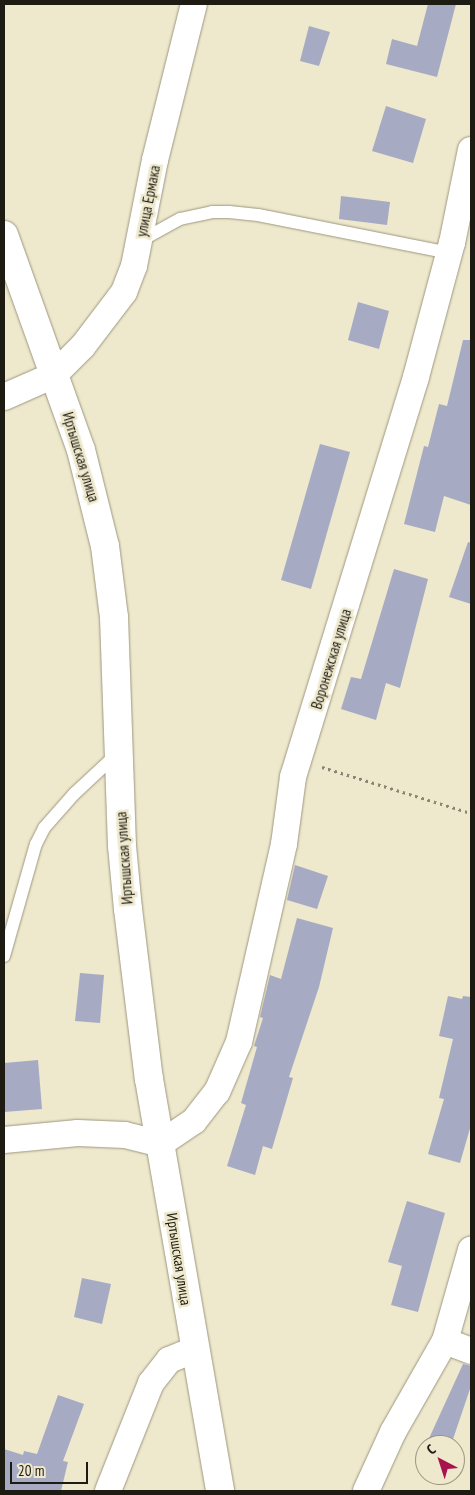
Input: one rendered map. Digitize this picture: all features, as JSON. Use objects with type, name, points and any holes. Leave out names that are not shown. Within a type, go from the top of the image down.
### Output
[{"type":"main road","name":"Иртышская улица","points":[[4,235],[81,450],[105,546],[114,617],[118,753],[128,909],[160,1144],[194,1350],[220,1491]]},
{"type":"street","name":"улица Ермака","points":[[54,375],[83,346],[113,309],[124,292],[140,241],[155,160],[194,4]]},
{"type":"street","name":"Воронежская улица","points":[[160,1144],[180,1132],[209,1106],[239,1042],[284,844],[293,778],[416,377],[450,253],[471,150]]},
{"type":"street","points":[[4,397],[54,375]]},
{"type":"street","points":[[4,1140],[78,1134],[125,1135],[160,1144]]},
{"type":"street","points":[[366,1491],[393,1432],[445,1341],[471,1250]]},
{"type":"street","points":[[445,1341],[471,1351]]},
{"type":"street","points":[[108,1491],[151,1382],[170,1360],[194,1350]]},
{"type":"lane","points":[[140,241],[180,219],[212,212],[229,212],[258,215],[450,253]]},
{"type":"lane","points":[[4,956],[36,844],[44,828],[74,794],[118,753]]},
{"type":"path","points":[[300,760],[471,812]]},
{"type":"building","points":[[428,4],[456,4],[437,77],[386,64],[392,39],[417,46]]},
{"type":"building","points":[[309,26],[330,32],[319,66],[300,61]]},
{"type":"building","points":[[386,106],[426,119],[413,163],[372,151]]},
{"type":"building","points":[[341,196],[390,202],[387,225],[339,219]]},
{"type":"building","points":[[358,302],[389,311],[379,349],[348,340]]},
{"type":"building","points":[[463,340],[471,340],[471,505],[444,496],[435,532],[404,524],[424,446],[428,447],[439,404],[447,406]]},
{"type":"building","points":[[320,444],[350,452],[311,589],[281,580]]},
{"type":"building","points":[[468,542],[471,543],[471,604],[449,597]]},
{"type":"building","points":[[394,569],[428,579],[400,688],[386,683],[376,720],[341,709],[351,677],[361,679]]},
{"type":"building","points":[[295,865],[328,876],[317,909],[287,900]]},
{"type":"building","points":[[297,918],[333,928],[319,987],[289,1077],[293,1078],[272,1149],[263,1146],[255,1175],[227,1166],[246,1105],[241,1103],[257,1047],[254,1046],[263,1018],[260,1017],[270,975],[281,979]]},
{"type":"building","points":[[80,973],[104,975],[100,1023],[75,1021]]},
{"type":"building","points":[[448,996],[462,999],[463,996],[471,997],[471,1125],[460,1163],[428,1154],[444,1099],[439,1098],[453,1039],[439,1036]]},
{"type":"building","points":[[38,1060],[42,1109],[4,1112],[4,1063]]},
{"type":"building","points":[[407,1201],[445,1213],[418,1312],[391,1305],[402,1266],[388,1262]]},
{"type":"building","points":[[82,1278],[111,1284],[102,1324],[74,1317]]},
{"type":"building","points":[[463,1364],[471,1366],[471,1386],[454,1435],[431,1435]]},
{"type":"building","points":[[58,1395],[84,1404],[63,1461],[68,1462],[61,1491],[4,1491],[4,1449],[23,1455],[24,1451],[37,1454]]}]
